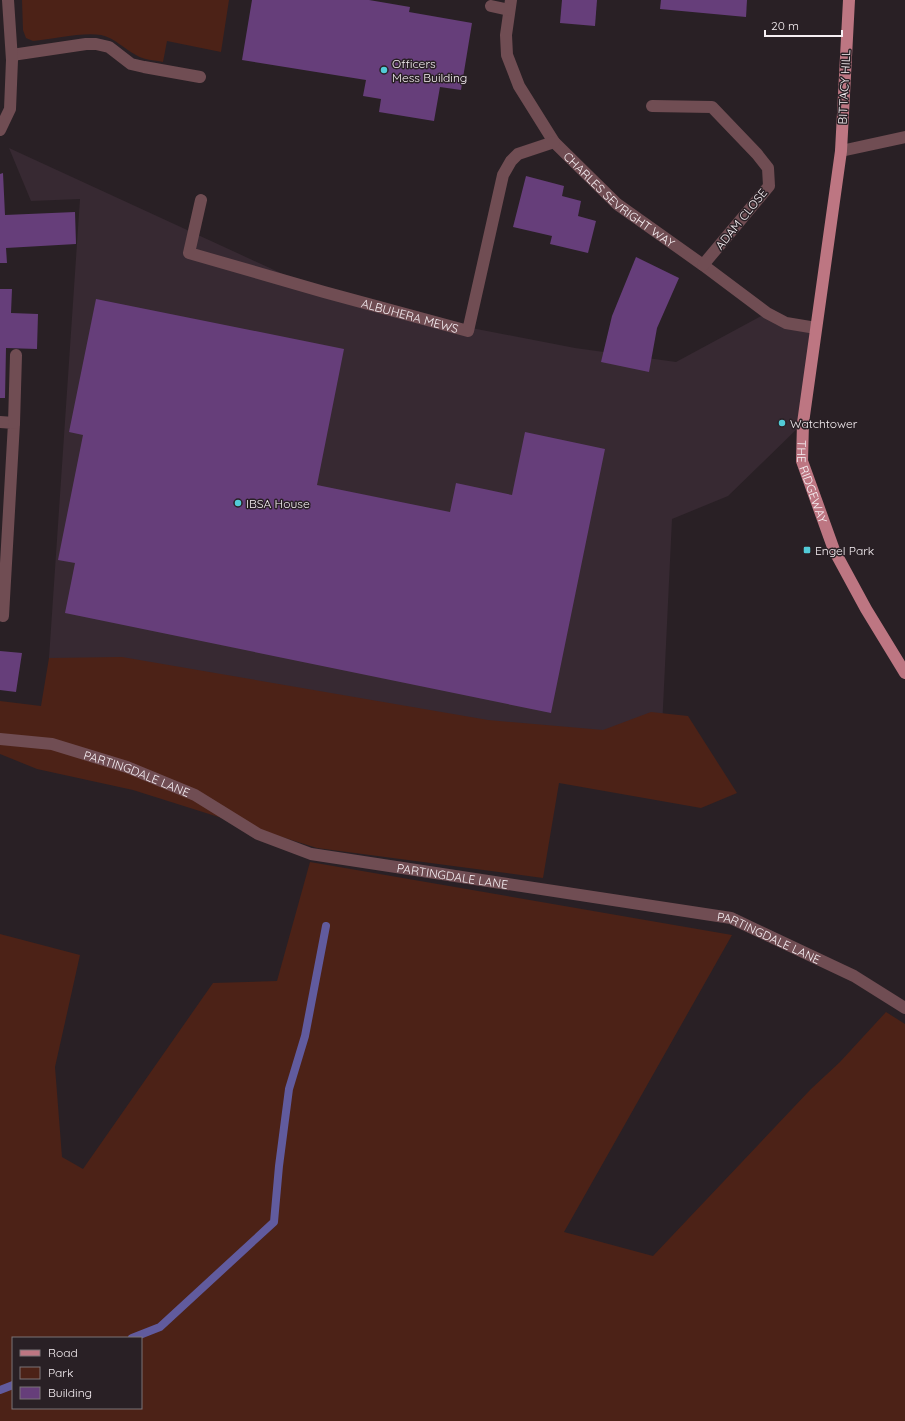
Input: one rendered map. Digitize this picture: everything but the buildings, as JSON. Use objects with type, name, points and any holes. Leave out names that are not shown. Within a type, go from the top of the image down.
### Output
[{"type":"main road","name":"BITTACY HILL","points":[[841,151],[849,0]]},
{"type":"main road","name":"THE RIDGEWAY","points":[[841,151],[803,423],[802,461],[834,550],[866,609],[905,673]]},
{"type":"street","points":[[0,130],[10,109],[12,55],[8,0]]},
{"type":"street","points":[[491,6],[510,5]]},
{"type":"street","name":"CHARLES SEVRIGHT WAY","points":[[510,5],[506,35],[507,55],[519,86],[554,142],[617,204],[703,265],[767,313],[786,323],[816,328]]},
{"type":"street","points":[[12,55],[86,44],[96,44],[108,47],[131,64],[200,77]]},
{"type":"street","name":"ADAM CLOSE","points":[[652,106],[712,107],[757,154],[768,168],[769,186],[703,265]]},
{"type":"street","points":[[841,151],[905,137]]},
{"type":"street","name":"ALBUHERA MEWS","points":[[201,200],[189,253],[324,292],[468,331],[503,174],[511,161],[518,154],[554,142]]},
{"type":"street","points":[[3,616],[14,423],[16,355]]},
{"type":"street","points":[[0,422],[14,423]]},
{"type":"street","name":"PARTINGDALE LANE","points":[[0,739],[52,744],[127,767],[195,795],[258,834],[311,854],[731,918],[854,976],[905,1008]]},
{"type":"shaded area","points":[[9,148],[348,304],[575,348],[676,362],[767,313],[816,328],[803,423],[728,496],[672,519],[661,749],[565,739],[49,658],[80,199],[31,201]]},
{"type":"green space","points":[[22,0],[229,0],[221,52],[167,41],[163,62],[139,57],[115,41],[101,35],[77,35],[33,41],[26,38],[23,30]]},
{"type":"green space","points":[[122,657],[488,720],[603,730],[651,712],[688,716],[737,793],[701,808],[559,783],[543,878],[317,848],[133,790],[37,769],[0,754],[0,701],[41,706],[49,658]]},
{"type":"green space","points":[[310,862],[732,935],[564,1232],[653,1256],[811,1089],[840,1062],[886,1012],[905,1024],[905,1421],[0,1421],[0,934],[80,955],[55,1067],[62,1157],[83,1169],[213,983],[277,981]]},
{"type":"waterway","points":[[135,1337],[160,1327],[274,1222],[279,1166],[289,1089],[305,1036],[326,926]]},
{"type":"waterway","points":[[0,1390],[12,1385]]},
{"type":"place","name":"Officers Mess Building","points":[[384,70]]},
{"type":"place","name":"Watchtower","points":[[782,423]]},
{"type":"place","name":"IBSA House","points":[[238,503]]},
{"type":"place","name":"Engel Park","points":[[807,550]]}]
